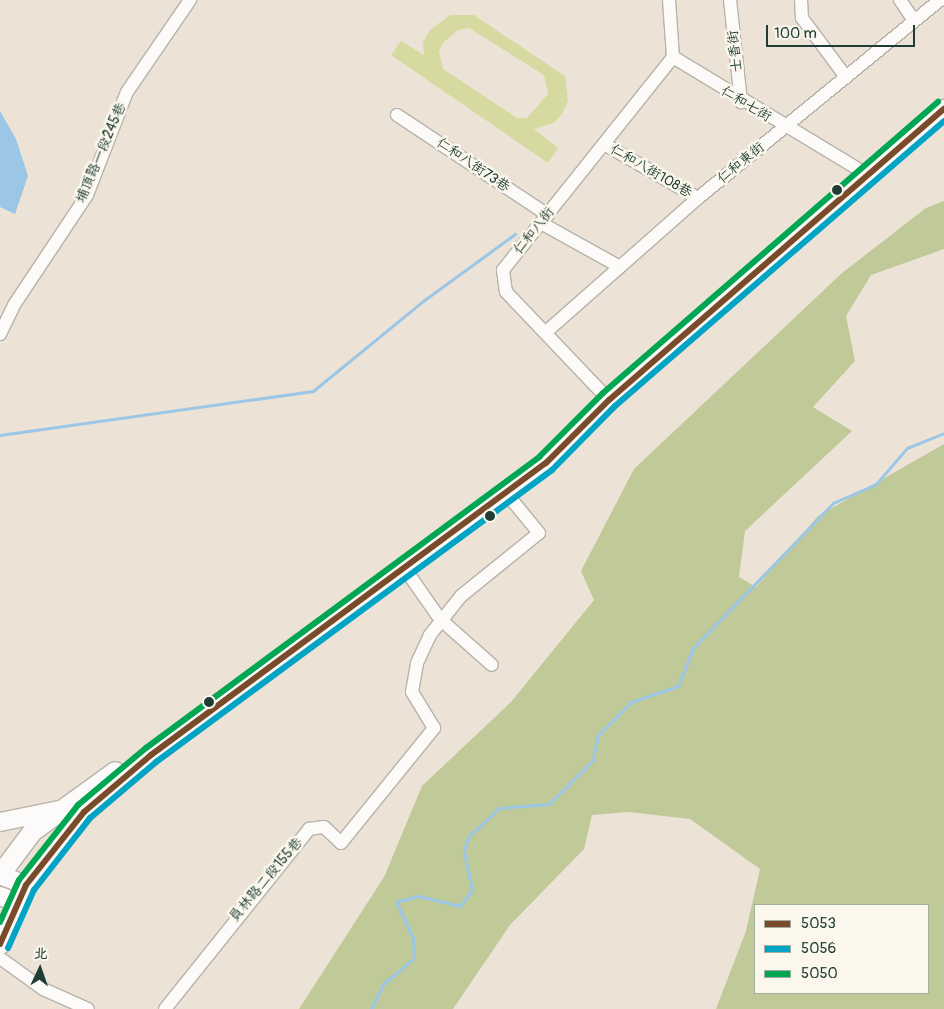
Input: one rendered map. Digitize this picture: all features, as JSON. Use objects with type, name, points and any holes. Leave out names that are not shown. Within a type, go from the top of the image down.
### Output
[{"type":"main road","points":[[0,944],[8,900],[26,884],[62,834],[151,755],[507,494],[609,400],[871,177],[944,110]]},
{"type":"main road","points":[[26,884],[0,875],[32,831],[128,762],[151,755]]},
{"type":"main road","points":[[0,822],[59,810]]},
{"type":"street","name":"埔頂路一段245巷","points":[[0,334],[14,305],[87,195],[127,92],[190,0]]},
{"type":"street","points":[[669,0],[673,57]]},
{"type":"street","name":"士香街","points":[[730,0],[741,102]]},
{"type":"street","points":[[801,0],[802,18],[846,77]]},
{"type":"street","points":[[900,0],[914,21]]},
{"type":"street","name":"仁和東街","points":[[546,332],[698,198],[940,0]]},
{"type":"street","name":"仁和七街","points":[[673,57],[741,102],[871,177]]},
{"type":"street","name":"仁和八街","points":[[609,400],[506,292],[503,282],[503,270],[673,57]]},
{"type":"street","name":"仁和八街73巷","points":[[398,115],[544,219],[620,267]]},
{"type":"street","name":"仁和八街108巷","points":[[604,144],[698,198]]},
{"type":"street","points":[[440,618],[461,596],[539,533],[507,494]]},
{"type":"street","points":[[406,569],[440,618],[492,664]]},
{"type":"street","name":"員林路二段155巷","points":[[165,1009],[309,829],[324,828],[341,843],[434,728],[412,692],[417,663],[440,618]]},
{"type":"street","points":[[0,958],[43,989],[88,1009]]},
{"type":"green space","points":[[450,15],[474,15],[565,76],[568,101],[562,114],[554,123],[534,129],[558,148],[548,163],[391,55],[401,41],[424,55],[423,42],[430,30]],"holes":[[[469,28],[544,75],[548,94],[527,118],[517,118],[443,69],[439,52],[443,43],[458,30]]]},
{"type":"green space","points":[[944,201],[944,249],[871,275],[846,316],[855,361],[813,407],[852,431],[745,531],[739,577],[756,587],[818,516],[944,444],[944,1009],[716,1009],[746,931],[760,869],[690,819],[629,812],[592,815],[584,849],[510,925],[453,1009],[299,1009],[384,877],[422,786],[511,702],[594,600],[581,571],[634,469],[842,273],[926,208]]},
{"type":"water","points":[[0,111],[16,139],[28,176],[15,214],[0,207]]},
{"type":"waterway","points":[[0,435],[313,391],[423,301],[515,234]]},
{"type":"waterway","points":[[371,1009],[383,984],[414,958],[413,938],[396,902],[419,896],[460,906],[472,890],[464,851],[468,837],[499,808],[549,804],[593,760],[598,735],[631,702],[678,686],[693,648],[833,503],[876,484],[907,448],[944,433]]},
{"type":"transit line","name":"5050","points":[[0,922],[19,880],[78,805],[146,748],[540,456],[603,393],[938,102]]},
{"type":"transit line","name":"5053","points":[[0,944],[26,885],[84,812],[151,755],[546,463],[609,400],[944,109]]},
{"type":"transit line","name":"5056","points":[[8,948],[34,890],[90,818],[156,762],[552,470],[615,406],[944,121]]}]
